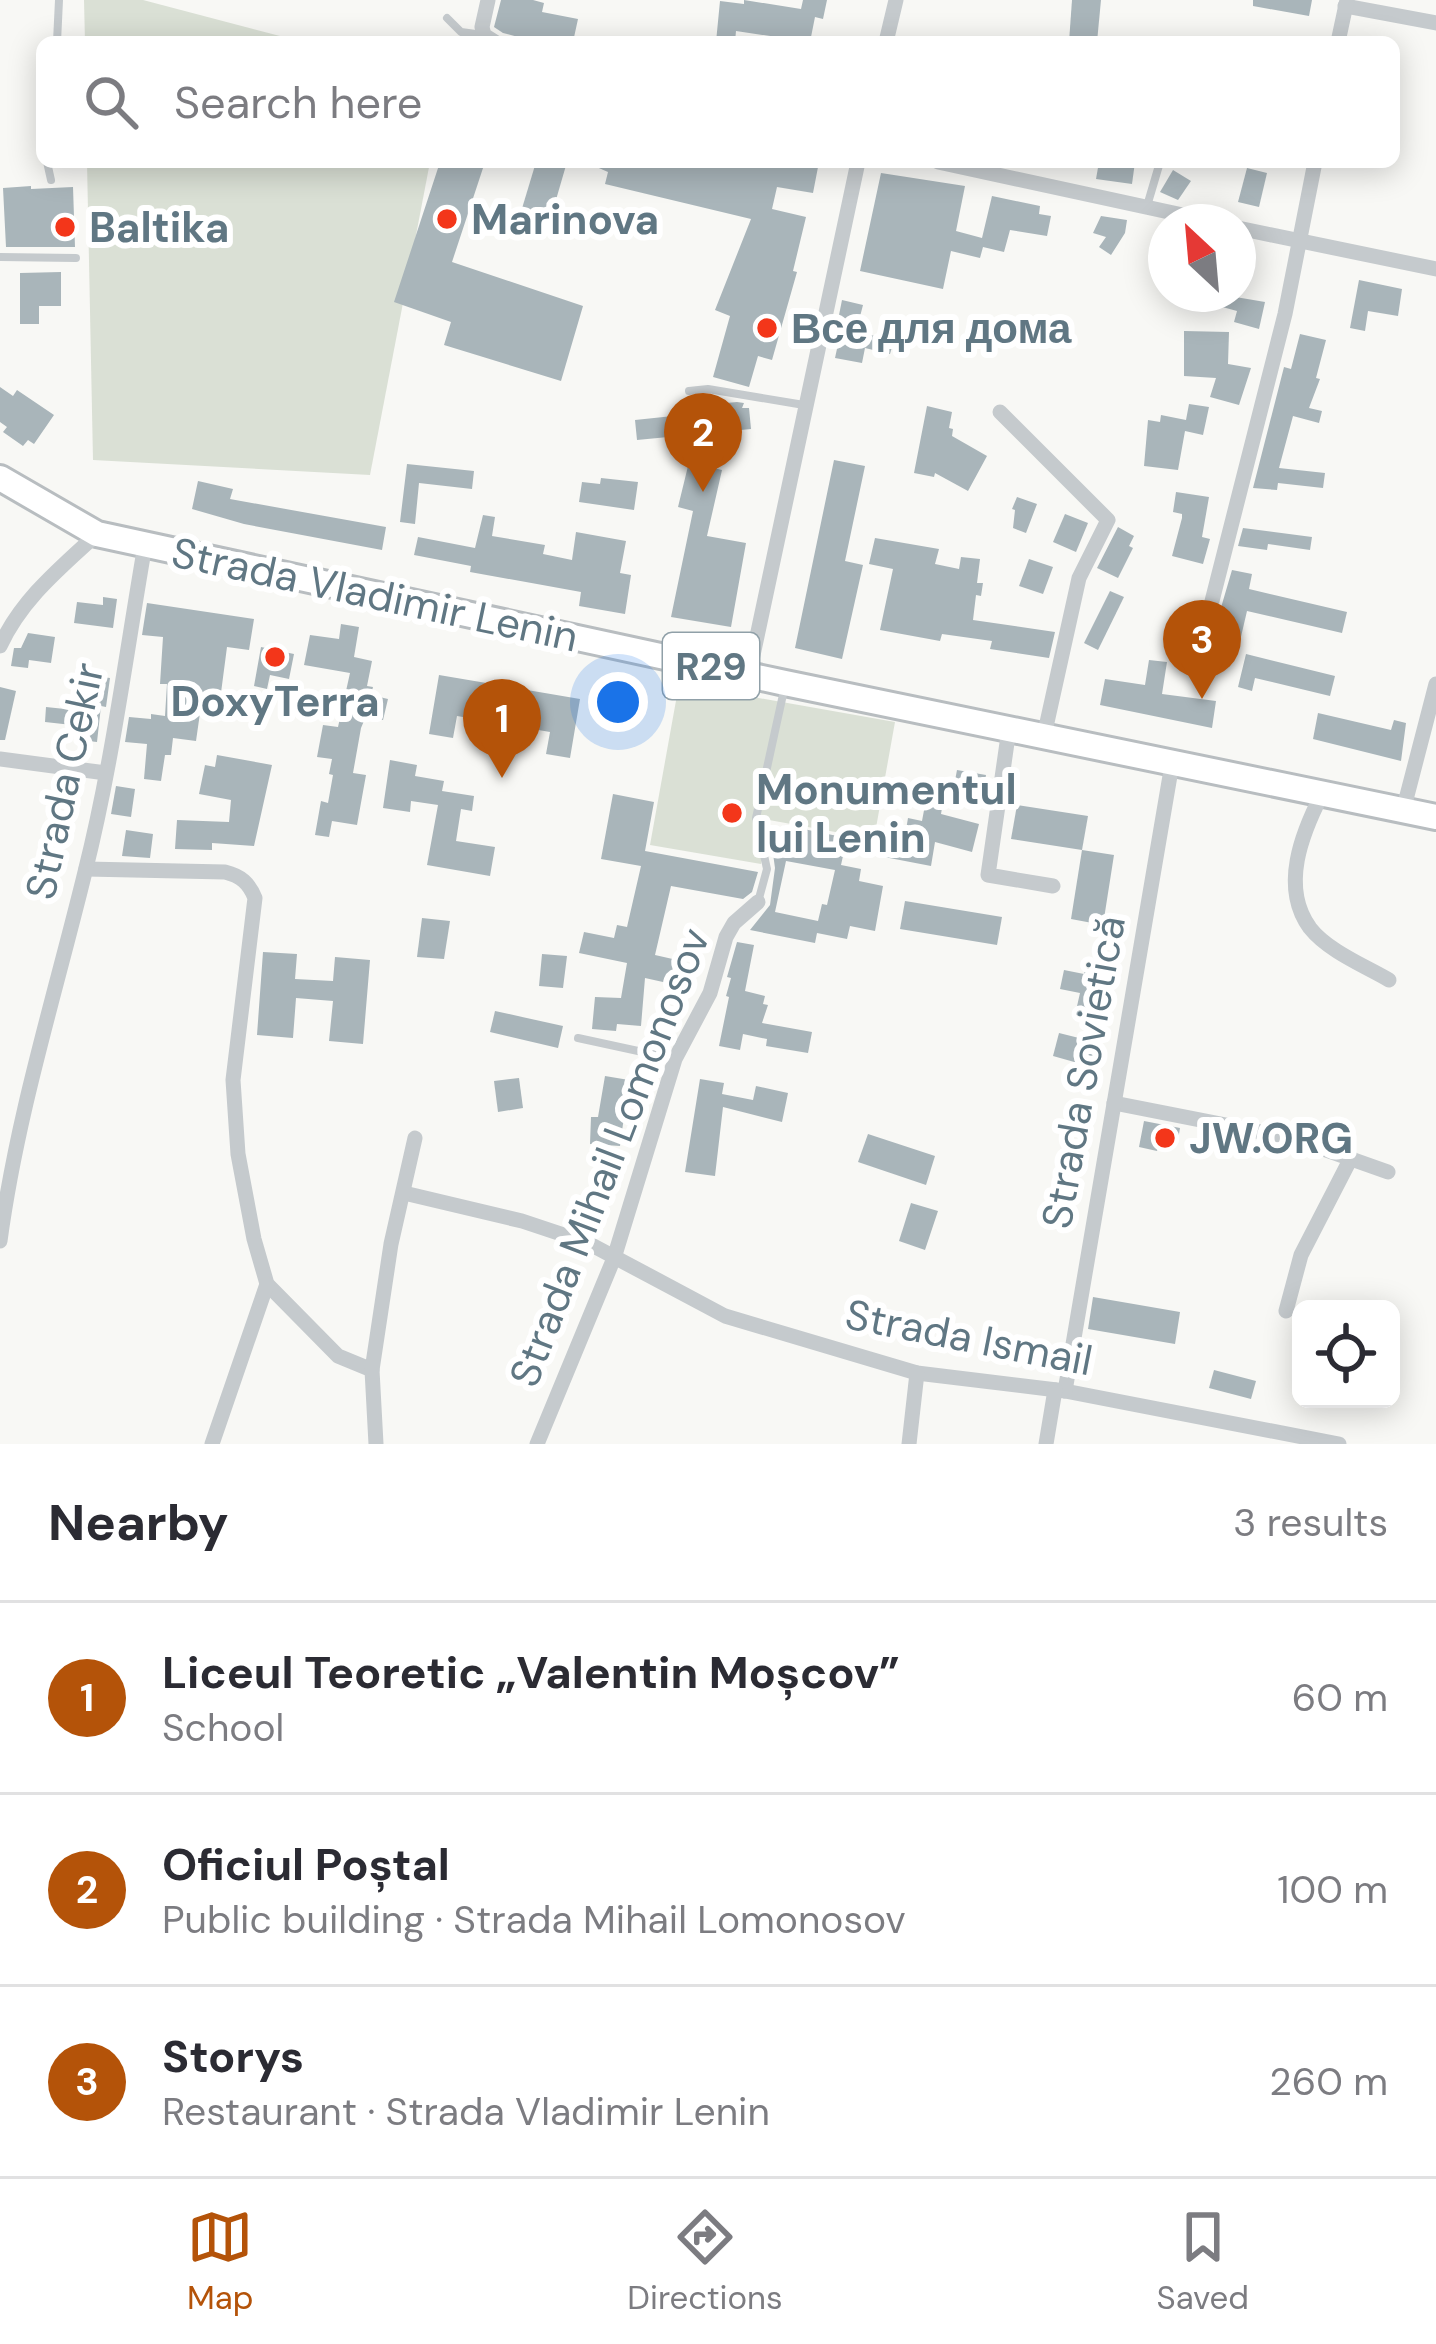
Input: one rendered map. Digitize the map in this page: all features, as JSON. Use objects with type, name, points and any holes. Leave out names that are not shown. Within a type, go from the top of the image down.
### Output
[{"type":"main road","name":"Strada Vladimir Lenin","points":[[0,478],[97,534],[1436,818]]},
{"type":"street","points":[[488,0],[482,27],[488,36]]},
{"type":"street","points":[[887,36],[896,0]]},
{"type":"street","points":[[1339,36],[1346,3],[1436,23]]},
{"type":"street","points":[[749,674],[857,168]]},
{"type":"street","points":[[966,168],[1147,206]]},
{"type":"street","points":[[1212,601],[1285,314],[1314,168]]},
{"type":"street","points":[[1256,231],[1436,269]]},
{"type":"street","points":[[1000,412],[1108,520],[1078,578],[1044,736]]},
{"type":"street","points":[[0,646],[35,590],[97,534]]},
{"type":"street","name":"Strada Cekir","points":[[0,1241],[4,1174],[86,869],[145,545]]},
{"type":"street","points":[[1402,811],[1436,684]]},
{"type":"street","points":[[1009,729],[988,875],[1053,886]]},
{"type":"street","points":[[0,759],[106,773]]},
{"type":"street","name":"Strada Sovietică","points":[[1046,1444],[1114,1103],[1172,764]]},
{"type":"street","points":[[1322,794],[1299,840],[1296,872],[1303,914],[1312,931],[1389,980]]},
{"type":"street","points":[[86,869],[225,872],[251,888],[255,898],[232,1080],[238,1154],[254,1239],[267,1284],[338,1356],[371,1370]]},
{"type":"street","name":"Strada Mihail Lomonosov","points":[[537,1444],[614,1258],[675,1059],[710,993],[726,937],[758,902]]},
{"type":"street","points":[[1114,1103],[1292,1138],[1388,1172]]},
{"type":"street","points":[[376,1444],[371,1370],[391,1244],[415,1138]]},
{"type":"street","points":[[1286,1311],[1301,1255],[1351,1158]]},
{"type":"street","name":"Strada Ismail","points":[[404,1192],[522,1221],[588,1244],[725,1316],[917,1373],[1060,1391],[1334,1444]]},
{"type":"street","points":[[212,1444],[267,1284]]},
{"type":"street","points":[[909,1444],[917,1373]]},
{"type":"lane","points":[[57,36],[59,0]]},
{"type":"lane","points":[[447,18],[461,32],[478,36]]},
{"type":"lane","points":[[48,168],[51,180]]},
{"type":"lane","points":[[1147,206],[1158,168]]},
{"type":"lane","points":[[0,257],[76,258]]},
{"type":"lane","points":[[689,391],[708,389],[806,405]]},
{"type":"lane","points":[[758,902],[767,868],[756,818],[785,683]]},
{"type":"lane","points":[[578,1038],[675,1059]]},
{"type":"shaded area","points":[[84,0],[143,0],[280,36],[85,36]]},
{"type":"shaded area","points":[[87,168],[429,168],[370,475],[93,460]]},
{"type":"shaded area","points":[[679,684],[895,722],[874,839],[769,820],[761,864],[650,845]]},
{"type":"building","points":[[501,0],[533,0],[544,3],[542,12],[578,19],[574,36],[514,36],[494,27]]},
{"type":"building","points":[[744,0],[801,9],[803,0],[827,0],[823,19],[815,17],[811,36],[736,31],[736,36],[717,36],[720,1],[744,4]]},
{"type":"building","points":[[1072,0],[1101,0],[1098,36],[1069,36]]},
{"type":"building","points":[[1253,0],[1312,0],[1309,16],[1253,6]]},
{"type":"building","points":[[438,168],[483,168],[452,262],[583,306],[561,381],[444,345],[451,322],[394,302]]},
{"type":"building","points":[[534,168],[565,168],[546,234],[517,225]]},
{"type":"building","points":[[599,168],[818,168],[813,193],[777,187],[772,209],[806,217],[793,271],[797,272],[772,360],[758,356],[749,387],[713,377],[730,316],[715,310],[751,219],[605,184],[608,172]]},
{"type":"building","points":[[1098,168],[1134,168],[1132,184],[1096,179]]},
{"type":"building","points":[[1247,168],[1267,173],[1259,207],[1238,202]]},
{"type":"building","points":[[1173,170],[1191,181],[1178,200],[1160,192]]},
{"type":"building","points":[[881,173],[965,186],[956,231],[982,238],[992,196],[1040,206],[1039,214],[1051,216],[1047,236],[1010,230],[1004,252],[983,247],[980,258],[951,251],[943,289],[860,271]]},
{"type":"building","points":[[73,187],[75,247],[6,247],[3,188]]},
{"type":"building","points":[[1101,216],[1127,220],[1111,255],[1099,247],[1106,237],[1093,233]]},
{"type":"building","points":[[61,272],[61,306],[39,306],[39,324],[20,324],[20,273]]},
{"type":"building","points":[[1359,280],[1402,289],[1398,316],[1368,311],[1365,331],[1350,328]]},
{"type":"building","points":[[842,300],[863,305],[856,332],[894,340],[890,354],[865,348],[862,363],[835,358]]},
{"type":"building","points":[[1256,300],[1265,302],[1259,329],[1234,322],[1237,312],[1256,312]]},
{"type":"building","points":[[1184,331],[1229,332],[1228,364],[1251,368],[1239,405],[1210,397],[1216,378],[1184,376]]},
{"type":"building","points":[[1300,334],[1326,340],[1316,378],[1320,379],[1309,408],[1322,411],[1319,423],[1293,416],[1279,468],[1325,473],[1323,488],[1278,483],[1277,490],[1253,488],[1284,367],[1291,369]]},
{"type":"building","points":[[0,387],[13,396],[17,390],[54,415],[34,444],[28,440],[23,446],[3,432],[7,427],[0,422]]},
{"type":"building","points":[[737,402],[749,408],[751,429],[637,440],[635,420],[673,416],[672,408]]},
{"type":"building","points":[[1189,404],[1209,407],[1203,435],[1185,431],[1178,470],[1144,466],[1148,420],[1160,422],[1161,415],[1186,420]]},
{"type":"building","points":[[927,406],[952,412],[952,436],[987,456],[968,491],[935,473],[934,477],[914,473]]},
{"type":"building","points":[[834,460],[865,466],[845,561],[863,565],[842,659],[795,648]]},
{"type":"building","points":[[689,462],[722,470],[707,536],[746,543],[731,627],[671,617],[693,511],[678,507]]},
{"type":"building","points":[[407,464],[474,471],[472,489],[419,483],[415,524],[400,522]]},
{"type":"building","points":[[601,478],[638,482],[634,510],[579,502],[582,482],[600,484]]},
{"type":"building","points":[[198,481],[233,489],[230,499],[386,527],[382,550],[244,524],[192,509]]},
{"type":"building","points":[[1176,492],[1209,497],[1202,537],[1210,539],[1203,564],[1172,556],[1182,518],[1173,512]]},
{"type":"building","points":[[1017,497],[1037,504],[1026,533],[1013,528]]},
{"type":"building","points":[[1065,514],[1088,523],[1076,552],[1053,542]]},
{"type":"building","points":[[483,515],[495,517],[492,536],[545,545],[543,554],[572,560],[576,532],[626,541],[620,573],[631,575],[625,614],[579,606],[581,592],[470,572],[471,566],[414,555],[418,537],[475,548]]},
{"type":"building","points":[[1118,527],[1134,536],[1118,578],[1097,568]]},
{"type":"building","points":[[1243,528],[1312,537],[1310,550],[1268,544],[1267,550],[1238,546]]},
{"type":"building","points":[[875,538],[939,549],[935,564],[959,569],[961,557],[980,559],[977,583],[983,583],[981,596],[976,595],[973,620],[1055,632],[1049,658],[990,649],[992,641],[942,634],[940,641],[880,630],[893,569],[869,564]]},
{"type":"building","points":[[1029,559],[1053,567],[1043,594],[1019,586]]},
{"type":"building","points":[[1232,570],[1252,574],[1249,589],[1347,612],[1342,633],[1247,611],[1240,641],[1213,635]]},
{"type":"building","points":[[1110,591],[1124,597],[1098,650],[1084,643]]},
{"type":"building","points":[[103,597],[117,599],[113,628],[74,623],[77,602],[103,605]]},
{"type":"building","points":[[147,603],[254,619],[249,650],[227,647],[219,708],[201,706],[196,741],[173,738],[161,781],[144,779],[147,744],[125,742],[129,717],[165,716],[167,684],[160,684],[163,637],[142,635]]},
{"type":"building","points":[[341,624],[359,627],[354,657],[372,661],[367,686],[373,687],[371,695],[388,699],[383,720],[366,716],[361,728],[353,773],[366,775],[357,825],[332,821],[329,837],[315,835],[321,801],[328,803],[332,759],[317,757],[323,725],[338,727],[350,673],[304,665],[310,635],[339,639]]},
{"type":"building","points":[[28,633],[55,637],[51,663],[29,660],[28,668],[11,666],[14,648],[21,648]]},
{"type":"building","points":[[261,647],[294,654],[289,679],[270,675],[267,689],[254,686]]},
{"type":"building","points":[[1246,654],[1335,676],[1330,696],[1255,678],[1252,691],[1238,687]]},
{"type":"building","points":[[1149,660],[1167,662],[1162,694],[1216,701],[1212,728],[1100,705],[1105,679],[1145,685]]},
{"type":"building","points":[[89,675],[110,678],[97,742],[79,740],[81,726],[45,722],[46,707],[84,711]]},
{"type":"building","points":[[439,675],[580,699],[570,758],[546,754],[550,732],[457,716],[453,738],[429,734]]},
{"type":"building","points":[[0,687],[16,691],[5,740],[0,740]]},
{"type":"building","points":[[1318,713],[1391,730],[1394,720],[1406,723],[1401,761],[1313,739]]},
{"type":"building","points":[[217,755],[272,765],[254,846],[212,843],[212,850],[175,849],[177,820],[229,822],[231,800],[199,794],[205,765],[215,767]]},
{"type":"building","points":[[390,760],[417,765],[415,776],[444,781],[442,791],[474,796],[472,811],[461,809],[456,841],[495,847],[490,876],[427,865],[438,805],[411,801],[410,812],[383,808]]},
{"type":"building","points":[[957,770],[986,775],[982,796],[953,791]]},
{"type":"building","points":[[116,786],[135,789],[131,817],[111,814]]},
{"type":"building","points":[[613,794],[654,802],[645,851],[758,872],[752,892],[743,899],[671,886],[655,955],[677,960],[672,984],[645,978],[641,1026],[617,1024],[616,1031],[592,1029],[595,997],[621,998],[627,963],[579,953],[584,932],[614,938],[617,925],[627,927],[641,866],[601,859]]},
{"type":"building","points":[[925,805],[979,824],[972,852],[935,842],[931,866],[879,856],[885,826],[906,830],[908,818],[922,821]]},
{"type":"building","points":[[1017,805],[1088,816],[1082,850],[1011,839]]},
{"type":"building","points":[[784,825],[847,838],[841,865],[861,869],[859,881],[883,886],[875,931],[850,926],[847,939],[817,933],[815,943],[750,930],[770,905],[775,868],[770,832],[782,834]],"holes":[[[786,861],[835,870],[818,921],[775,912]]]},
{"type":"building","points":[[126,830],[153,834],[150,858],[122,856]]},
{"type":"building","points":[[1082,850],[1114,855],[1103,925],[1071,919]]},
{"type":"building","points":[[905,901],[1002,917],[997,945],[900,929]]},
{"type":"building","points":[[422,918],[450,921],[444,959],[417,957]]},
{"type":"building","points":[[737,942],[754,945],[745,991],[765,996],[763,1004],[768,1005],[762,1023],[812,1032],[808,1053],[766,1046],[767,1039],[743,1034],[740,1050],[719,1046],[729,997],[731,978],[727,977]]},
{"type":"building","points":[[263,952],[297,954],[295,979],[333,981],[335,957],[370,960],[363,1044],[329,1041],[333,1001],[296,998],[293,1038],[257,1035]]},
{"type":"building","points":[[542,954],[567,956],[563,988],[539,986]]},
{"type":"building","points":[[1085,968],[1107,972],[1096,1019],[1075,1015],[1080,993],[1060,989],[1064,970],[1084,974]]},
{"type":"building","points":[[495,1011],[563,1026],[558,1048],[490,1032]]},
{"type":"building","points":[[1059,1033],[1099,1043],[1092,1067],[1053,1056]]},
{"type":"building","points":[[605,1076],[629,1080],[620,1146],[590,1144],[591,1117],[598,1117]]},
{"type":"building","points":[[519,1078],[523,1108],[498,1112],[494,1081]]},
{"type":"building","points":[[700,1079],[724,1083],[722,1094],[753,1100],[756,1086],[788,1093],[782,1122],[723,1107],[715,1176],[685,1172]]},
{"type":"building","points":[[1144,1121],[1180,1128],[1178,1140],[1161,1136],[1157,1151],[1139,1147]]},
{"type":"building","points":[[868,1134],[935,1156],[926,1185],[858,1162]]},
{"type":"building","points":[[911,1203],[938,1211],[925,1250],[899,1241]]},
{"type":"building","points":[[1093,1297],[1180,1312],[1175,1344],[1088,1329]]},
{"type":"building","points":[[1214,1370],[1256,1381],[1251,1399],[1209,1388]]},
{"type":"place","name":"Marinova","points":[[447,219]]},
{"type":"place","name":"Baltika","points":[[65,227]]},
{"type":"place","name":"Все для дома","points":[[767,328]]},
{"type":"place","name":"Oficiul Poștal","points":[[703,492]]},
{"type":"place","name":"DoxyTerra","points":[[275,657]]},
{"type":"place","name":"Storys","points":[[1202,699]]},
{"type":"place","name":"Liceul Teoretic „Valentin Moșcov”","points":[[502,778]]},
{"type":"place","name":"Monumentul lui Lenin","points":[[732,813]]},
{"type":"place","name":"JW.ORG","points":[[1165,1138]]}]
